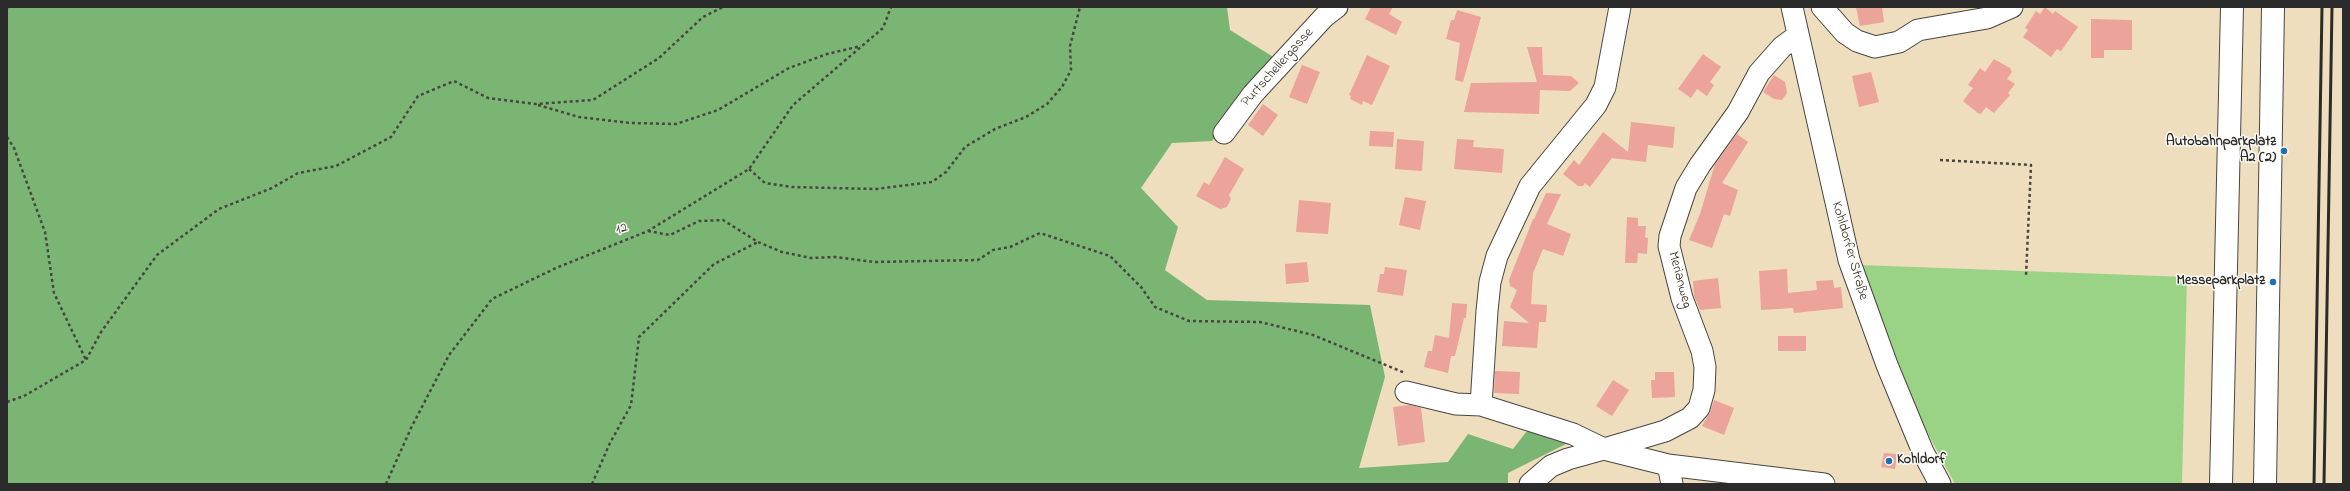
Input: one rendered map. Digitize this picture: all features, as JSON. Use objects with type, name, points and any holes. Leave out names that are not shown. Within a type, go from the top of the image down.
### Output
[{"type":"main road","points":[[2221,484],[2232,7]]},
{"type":"main road","points":[[2265,484],[2273,7]]},
{"type":"street","name":"Purtschellergasse","points":[[1224,133],[1253,94],[1324,17],[1337,7]]},
{"type":"street","points":[[1481,405],[1490,282],[1497,256],[1530,186],[1596,105],[1605,87],[1620,7]]},
{"type":"street","name":"Kohldorfer Straße","points":[[1792,7],[1797,36],[1849,260],[1887,365],[1923,452],[1940,484]]},
{"type":"street","points":[[1822,7],[1845,33],[1857,41],[1875,47],[1900,42],[1918,30],[1987,18],[2011,7]]},
{"type":"street","name":"Merianweg","points":[[1530,484],[1551,466],[1568,459],[1665,431],[1690,418],[1699,408],[1704,390],[1705,367],[1702,351],[1682,298],[1669,246],[1670,236],[1686,188],[1700,165],[1738,112],[1759,73],[1782,47],[1797,36]]},
{"type":"street","points":[[1407,383],[1456,404],[1481,405],[1573,434],[1604,449],[1670,474],[1824,484]]},
{"type":"path","points":[[535,104],[593,100],[659,58],[703,17],[722,7]]},
{"type":"path","name":"12","points":[[386,484],[411,428],[449,355],[492,299],[556,268],[648,231],[749,170],[793,105],[883,28],[891,7]]},
{"type":"path","points":[[749,170],[764,183],[792,187],[876,189],[932,182],[946,172],[965,147],[995,129],[1026,117],[1047,104],[1062,87],[1071,70],[1070,46],[1080,7]]},
{"type":"path","points":[[7,402],[24,396],[86,360],[101,332],[157,255],[219,209],[272,188],[298,173],[336,166],[391,137],[418,96],[454,81],[488,98],[535,104],[579,117],[630,123],[676,124],[718,110],[789,68],[827,54],[862,46]]},
{"type":"path","points":[[7,137],[14,148],[45,232],[54,293],[86,360]]},
{"type":"path","points":[[1940,160],[2031,165],[2026,276]]},
{"type":"path","points":[[648,231],[670,235],[699,221],[723,220],[758,242],[782,252],[811,258],[835,258],[874,262],[978,260],[994,250],[1010,247],[1040,233],[1110,256],[1141,287],[1155,308],[1189,321],[1260,322],[1313,335],[1407,383]]},
{"type":"path","points":[[592,484],[610,443],[631,406],[640,338],[714,264],[758,242]]},
{"type":"green space","points":[[7,7],[1227,7],[1230,30],[1275,58],[1212,141],[1172,143],[1141,188],[1178,227],[1165,270],[1207,300],[1370,305],[1385,377],[1359,468],[1448,462],[1468,434],[1513,449],[1530,427],[1570,442],[1508,473],[1508,484],[7,484]]},
{"type":"green space","points":[[1860,265],[2187,277],[2182,484],[1955,484],[1918,415]]},
{"type":"building","points":[[1371,7],[1393,7],[1389,14],[1402,22],[1396,35],[1365,19]]},
{"type":"building","points":[[1856,7],[1882,7],[1884,22],[1860,26]]},
{"type":"building","points":[[2045,7],[2053,14],[2055,11],[2078,27],[2061,51],[2057,49],[2051,57],[2023,37],[2028,30],[2025,28],[2036,11],[2040,14]]},
{"type":"building","points":[[1457,10],[1481,17],[1463,82],[1455,80],[1460,43],[1446,39],[1451,20],[1454,20]]},
{"type":"building","points":[[2091,19],[2132,20],[2132,50],[2104,50],[2104,58],[2091,58]]},
{"type":"building","points":[[1527,47],[1542,47],[1543,75],[1571,76],[1579,83],[1570,91],[1540,90],[1539,114],[1464,112],[1471,83],[1537,82]]},
{"type":"building","points":[[1703,54],[1721,67],[1710,82],[1714,85],[1707,96],[1697,89],[1691,98],[1678,89]]},
{"type":"building","points":[[1367,55],[1390,66],[1372,105],[1363,101],[1362,105],[1350,99],[1351,96],[1349,95]]},
{"type":"building","points":[[1994,59],[2010,68],[2012,72],[2007,79],[2015,84],[2008,93],[2010,95],[1994,113],[1986,107],[1981,114],[1963,101],[1973,88],[1968,85],[1980,68],[1985,72]]},
{"type":"building","points":[[1302,65],[1320,72],[1307,104],[1289,97]]},
{"type":"building","points":[[1871,72],[1879,102],[1859,107],[1852,76]]},
{"type":"building","points":[[1774,75],[1785,82],[1787,93],[1782,100],[1774,99],[1763,92]]},
{"type":"building","points":[[1263,104],[1278,115],[1263,136],[1248,125]]},
{"type":"building","points":[[1631,122],[1675,127],[1673,148],[1648,145],[1646,162],[1612,158],[1590,187],[1585,183],[1583,186],[1578,186],[1563,174],[1574,160],[1579,165],[1603,132],[1628,152]]},
{"type":"building","points":[[1370,131],[1394,132],[1393,147],[1369,146]]},
{"type":"building","points":[[1737,134],[1748,142],[1722,183],[1738,190],[1730,216],[1724,214],[1712,248],[1689,240],[1700,214],[1715,164]]},
{"type":"building","points":[[1397,139],[1424,141],[1422,171],[1395,169]]},
{"type":"building","points":[[1457,139],[1474,140],[1473,147],[1504,149],[1502,173],[1454,169]]},
{"type":"building","points":[[1225,157],[1244,169],[1229,195],[1231,199],[1227,207],[1220,209],[1196,196],[1204,182],[1209,185]]},
{"type":"building","points":[[1546,193],[1561,194],[1547,224],[1571,234],[1563,256],[1543,249],[1533,273],[1531,304],[1547,305],[1546,322],[1539,322],[1537,348],[1502,346],[1504,321],[1529,323],[1510,307],[1517,290],[1510,286],[1509,280],[1533,219]]},
{"type":"building","points":[[1405,197],[1426,201],[1420,230],[1399,225]]},
{"type":"building","points":[[1299,200],[1331,203],[1328,234],[1296,232]]},
{"type":"building","points":[[1627,217],[1638,218],[1638,226],[1646,226],[1645,237],[1648,238],[1647,254],[1638,253],[1637,263],[1625,263]]},
{"type":"building","points":[[1307,262],[1309,282],[1286,284],[1285,264]]},
{"type":"building","points":[[1385,267],[1407,270],[1403,296],[1377,292],[1380,274],[1384,274]]},
{"type":"building","points":[[1787,269],[1788,293],[1817,290],[1816,281],[1833,280],[1834,288],[1841,287],[1843,308],[1794,313],[1793,308],[1761,310],[1759,271]]},
{"type":"building","points":[[1718,278],[1721,308],[1700,310],[1694,296],[1693,281]]},
{"type":"building","points":[[1452,303],[1467,304],[1466,318],[1464,318],[1455,356],[1451,356],[1448,373],[1424,367],[1428,351],[1432,351],[1435,335],[1449,338]]},
{"type":"building","points":[[1778,336],[1806,336],[1806,351],[1778,351]]},
{"type":"building","points":[[1495,371],[1520,372],[1519,394],[1494,393]]},
{"type":"building","points":[[1655,372],[1674,372],[1675,397],[1652,398],[1651,380],[1655,380]]},
{"type":"building","points":[[1613,380],[1629,390],[1612,416],[1596,406]]},
{"type":"building","points":[[1714,400],[1734,408],[1724,435],[1702,426],[1710,412]]},
{"type":"building","points":[[1410,405],[1421,408],[1425,442],[1398,446],[1393,407]]},
{"type":"building","name":"Kohldorf","points":[[1884,453],[1897,454],[1895,469],[1881,467]]},
{"type":"railway","points":[[2314,484],[2322,7]]},
{"type":"railway","points":[[2324,484],[2332,7]]},
{"type":"place","name":"Autobahnparkplatz A2 (2)","points":[[2284,151]]},
{"type":"place","name":"Messeparkplatz","points":[[2273,282]]},
{"type":"place","name":"Kohldorf","points":[[1889,461]]}]
